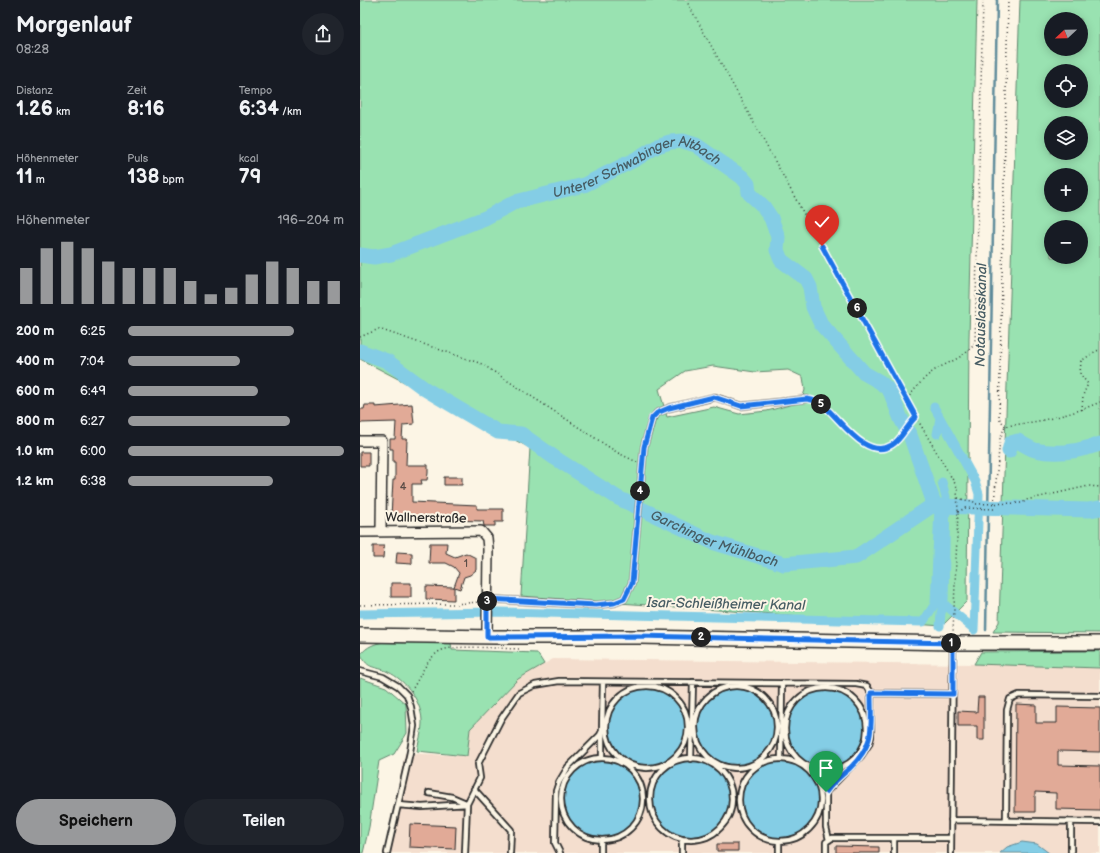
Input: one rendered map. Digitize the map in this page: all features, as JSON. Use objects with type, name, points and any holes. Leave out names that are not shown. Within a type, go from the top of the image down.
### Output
[{"type":"main road","points":[[360,635],[487,637],[639,636],[953,638],[1100,643]]},
{"type":"street","points":[[360,441],[382,441],[381,530]]},
{"type":"street","name":"Wallnerstraße","points":[[360,532],[381,530],[480,532],[487,538],[488,549],[487,637]]},
{"type":"lane","points":[[487,603],[596,605],[614,603],[624,599],[632,583],[644,447],[652,418],[657,413],[669,408],[714,397],[741,406],[807,399]]},
{"type":"lane","points":[[951,853],[953,638]]},
{"type":"lane","points":[[360,671],[383,677],[398,686],[407,695],[411,707],[414,726],[410,752],[387,853]]},
{"type":"lane","points":[[465,853],[468,804],[480,778],[478,764],[501,719],[519,694],[545,682],[646,684],[693,682],[737,684],[782,683],[828,686],[863,684],[870,688],[871,693],[871,737],[860,755],[828,789],[818,817],[806,832],[798,838],[779,841],[759,836],[749,827],[742,815],[740,800],[743,783],[751,772],[758,764],[762,759],[772,749],[792,706],[801,696],[813,690],[828,686],[850,696],[859,705],[865,717],[867,730],[860,755],[849,763],[837,768],[823,770],[781,759],[768,761],[758,764],[750,766],[738,768],[724,767],[713,763],[691,759],[647,769],[625,764],[618,760],[602,758],[592,759],[580,764],[570,772],[564,784],[561,798],[563,812],[569,825],[580,834],[592,839],[601,840],[620,836],[631,828],[639,816],[642,802],[642,791],[637,778],[625,764],[615,753],[608,741],[604,728]]},
{"type":"lane","points":[[602,758],[604,728],[603,682]]},
{"type":"lane","points":[[691,759],[693,682]]},
{"type":"lane","points":[[781,759],[782,683]]},
{"type":"lane","points":[[560,853],[555,844],[556,792],[563,774],[604,728],[609,712],[616,701],[626,693],[646,684],[663,689],[674,696],[683,707],[692,727],[697,740],[703,751],[728,781],[732,800],[732,808],[727,821],[718,831],[706,838],[693,840],[682,839],[668,833],[658,823],[652,811],[651,803],[653,785],[660,774],[684,745],[692,727],[698,713],[704,702],[714,693],[737,684],[753,690],[764,698],[773,709],[785,733],[789,747],[815,778],[824,802],[826,827],[829,840]]},
{"type":"lane","points":[[871,693],[953,694]]},
{"type":"lane","points":[[1006,820],[1007,710],[1010,699],[1019,695],[1100,696]]},
{"type":"lane","points":[[474,789],[511,830],[510,853]]},
{"type":"lane","points":[[430,793],[452,797],[468,804]]},
{"type":"lane","points":[[732,800],[740,800]]},
{"type":"lane","points":[[642,802],[651,803]]},
{"type":"lane","points":[[398,805],[422,807],[468,804]]},
{"type":"lane","points":[[556,812],[563,812]]},
{"type":"lane","points":[[951,820],[1100,822]]},
{"type":"lane","points":[[1071,822],[1071,853]]},
{"type":"lane","points":[[826,853],[826,842],[832,838],[951,838]]},
{"type":"lane","points":[[894,838],[894,853]]},
{"type":"lane","points":[[682,839],[682,853]]},
{"type":"lane","points":[[601,840],[601,853]]},
{"type":"lane","points":[[779,841],[779,853]]},
{"type":"path","points":[[686,0],[916,417],[957,487],[958,512],[955,618],[953,638]]},
{"type":"path","points":[[907,399],[921,382],[934,370],[972,349],[975,342],[983,0]]},
{"type":"path","points":[[1005,426],[999,418],[1008,0]]},
{"type":"path","points":[[360,337],[379,329],[482,364],[618,454],[642,464]]},
{"type":"path","points":[[1082,410],[1083,395],[1088,384],[1080,374],[1081,361],[1100,350]]},
{"type":"path","points":[[807,399],[816,401],[824,406],[848,431],[874,449],[886,448],[899,438],[909,423],[916,417]]},
{"type":"path","points":[[1005,426],[1045,421],[1082,410],[1100,402]]},
{"type":"path","points":[[994,503],[1000,439],[1005,426]]},
{"type":"path","points":[[958,498],[973,501],[975,504],[1023,503],[1026,500],[1089,486],[1100,487]]},
{"type":"path","points":[[958,512],[965,508],[994,509]]},
{"type":"path","points":[[360,605],[487,603]]},
{"type":"path","points":[[407,695],[425,667],[440,651],[454,648],[521,649]]},
{"type":"shaded area","points":[[553,659],[974,664],[1100,668],[1100,853],[385,853],[405,753],[467,756],[470,729],[518,679]]},
{"type":"green space","points":[[360,0],[977,0],[969,338],[967,601],[942,626],[521,596],[530,448],[360,359]],"holes":[[[713,366],[755,372],[788,370],[803,377],[805,390],[801,402],[767,411],[739,414],[714,407],[667,417],[659,389],[685,371]]]},
{"type":"green space","points":[[1020,0],[1100,0],[1100,633],[993,632],[999,622]]},
{"type":"green space","points":[[409,641],[451,643],[452,650],[537,653],[544,664],[518,679],[470,729],[467,756],[417,751],[422,716],[420,708],[412,693],[407,686],[395,676],[366,663],[361,654],[371,646],[383,642]]},
{"type":"green space","points":[[1100,651],[1100,668],[974,664],[981,652]]},
{"type":"green space","points":[[360,678],[386,687],[406,704],[407,733],[394,754],[379,761],[369,827],[363,853],[360,853]]},
{"type":"water","points":[[647,688],[662,691],[669,695],[679,705],[683,712],[686,727],[683,742],[679,749],[669,759],[662,763],[647,766],[632,763],[625,759],[615,749],[611,742],[608,727],[611,712],[615,705],[625,695],[632,691]]},
{"type":"water","points":[[737,689],[752,692],[759,696],[769,706],[773,713],[776,728],[773,743],[769,750],[759,760],[752,764],[737,767],[722,764],[715,760],[705,750],[701,743],[698,728],[701,713],[705,706],[715,696],[722,692]]},
{"type":"water","points":[[826,690],[841,693],[848,697],[858,707],[862,714],[865,729],[862,744],[858,751],[848,761],[841,765],[826,768],[811,765],[804,761],[794,751],[790,744],[787,729],[790,714],[794,707],[804,697],[811,693]]},
{"type":"water","points":[[601,761],[616,764],[623,768],[633,778],[637,785],[640,800],[637,815],[633,822],[623,832],[616,836],[601,839],[586,836],[579,832],[569,822],[565,815],[562,800],[565,785],[569,778],[579,768],[586,764]]},
{"type":"water","points":[[691,761],[706,764],[713,768],[723,778],[727,785],[730,800],[727,815],[723,822],[713,832],[706,836],[691,839],[676,836],[669,832],[659,822],[655,815],[652,800],[655,785],[659,778],[669,768],[676,764]]},
{"type":"water","points":[[781,762],[796,765],[803,769],[813,779],[817,786],[820,801],[817,816],[813,823],[803,833],[796,837],[781,840],[766,837],[759,833],[749,823],[745,816],[742,801],[745,786],[749,779],[759,769],[766,765]]},
{"type":"water","points":[[1022,842],[1037,844],[1049,853],[1000,853],[1007,847]]},
{"type":"building","points":[[412,404],[414,424],[403,425],[402,439],[407,439],[406,465],[428,465],[428,473],[427,480],[421,480],[422,484],[412,484],[412,502],[477,505],[477,509],[503,509],[503,522],[495,522],[495,526],[484,526],[483,521],[409,519],[391,517],[393,480],[395,480],[395,462],[393,462],[393,449],[390,449],[390,439],[395,439],[396,422],[360,423],[360,409],[364,409],[365,405],[375,405],[375,407]]},
{"type":"building","points":[[360,452],[369,452],[369,466],[360,466]]},
{"type":"building","points":[[444,477],[462,477],[462,485],[444,485]]},
{"type":"building","points":[[430,543],[447,543],[446,553],[455,557],[466,553],[476,558],[476,570],[470,575],[464,577],[460,589],[454,587],[459,573],[454,567],[446,563],[429,563]]},
{"type":"building","points":[[373,546],[384,546],[383,558],[373,558]]},
{"type":"building","points":[[397,552],[412,553],[412,564],[396,563]]},
{"type":"building","points":[[391,583],[411,583],[411,597],[391,597]]},
{"type":"building","points":[[426,586],[454,587],[454,600],[426,599]]},
{"type":"building","points":[[978,697],[984,697],[984,740],[977,740],[977,726],[958,726],[958,711],[977,712]]},
{"type":"building","points":[[1016,704],[1036,705],[1036,723],[1057,723],[1057,707],[1100,708],[1100,752],[1058,751],[1058,765],[1100,766],[1100,810],[1056,809],[1056,793],[1035,792],[1035,812],[1015,812]]},
{"type":"building","points":[[410,824],[456,826],[455,849],[409,847]]},
{"type":"building","points":[[717,844],[738,844],[738,851],[717,851]]},
{"type":"building","points":[[836,846],[879,847],[879,853],[836,853]]},
{"type":"waterway","name":"Notauslasskanal","points":[[986,630],[997,0]]},
{"type":"waterway","name":"Unterer Schwabinger Altbach","points":[[360,255],[374,257],[391,254],[485,218],[515,202],[584,185],[636,159],[657,146],[670,142],[683,141],[696,145],[742,177],[748,184],[749,193],[763,206],[771,218],[778,237],[777,250],[781,260],[806,279],[810,287],[813,307],[821,324],[864,373],[880,382],[890,391],[901,419],[910,435],[935,506]]},
{"type":"waterway","name":"Garchinger Mühlbach","points":[[360,351],[387,361],[425,389],[498,432],[521,434],[555,458],[618,498],[712,542],[784,564],[856,557],[930,507],[935,506],[1089,510],[1100,508]]},
{"type":"waterway","points":[[934,407],[975,481],[979,494],[974,630]]},
{"type":"waterway","points":[[937,434],[940,418]]},
{"type":"waterway","points":[[1009,451],[1011,443],[1018,441],[1035,450],[1051,452],[1084,449],[1100,444]]},
{"type":"waterway","points":[[940,626],[941,613],[944,604],[946,497],[942,482]]},
{"type":"waterway","points":[[946,497],[952,506]]},
{"type":"waterway","name":"Garchinger Mühlbach","points":[[971,506],[978,501]]},
{"type":"waterway","name":"Isar-Schleißheimer Kanal","points":[[360,614],[499,612],[923,622],[935,604],[939,506]]},
{"type":"waterway","points":[[944,604],[974,629]]},
{"type":"route","points":[[822,246],[916,417],[909,423],[899,438],[886,448],[874,449],[848,431],[824,406],[816,401],[807,399],[741,406],[714,397],[669,408],[657,413],[652,418],[648,428],[644,447],[632,583],[624,599],[614,603],[596,605],[487,599],[487,637],[639,636],[953,643],[953,694],[871,693],[871,737],[866,751],[826,792]]}]
